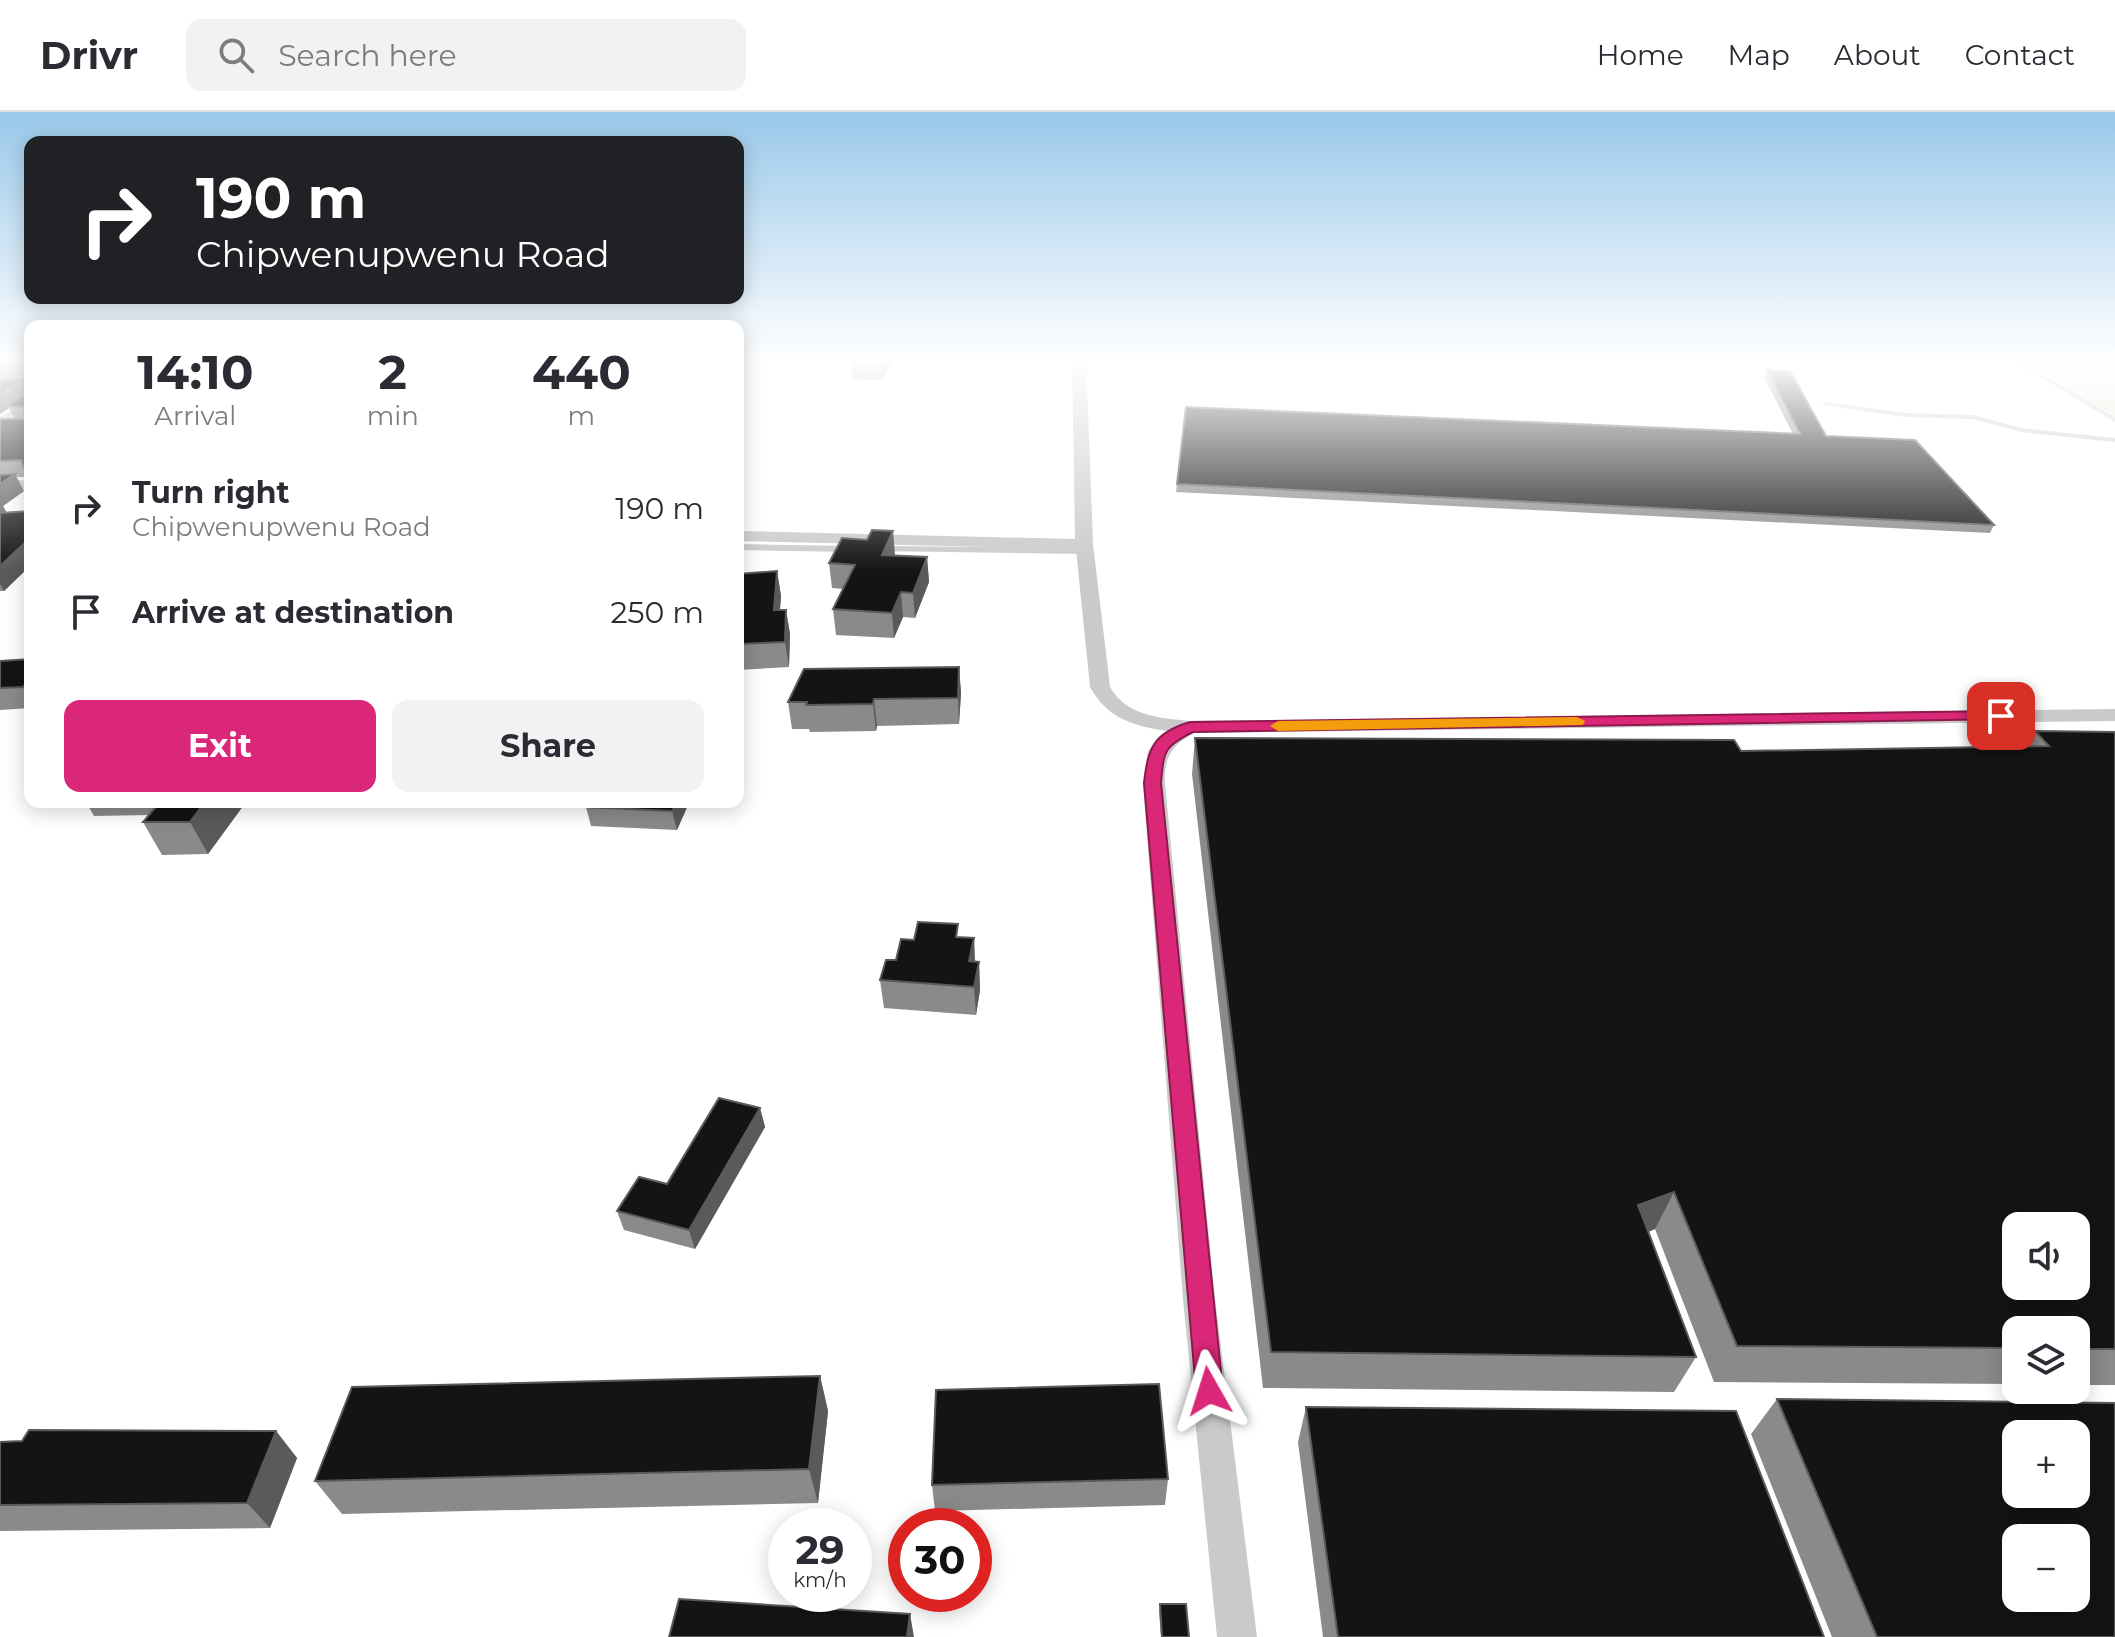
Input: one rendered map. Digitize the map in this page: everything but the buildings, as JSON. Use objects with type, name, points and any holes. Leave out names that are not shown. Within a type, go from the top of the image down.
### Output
[{"type":"street","points":[[1081,429],[1085,548],[1100,687],[1105,699],[1120,712],[1140,720],[1190,727],[2115,715]]},
{"type":"street","points":[[0,485],[24,484]]},
{"type":"street","points":[[744,536],[1085,548]]},
{"type":"street","points":[[1190,727],[1165,740],[1156,752],[1153,783],[1158,811],[1199,1299],[1237,1637]]},
{"type":"lane","points":[[2018,429],[2115,440]]},
{"type":"lane","points":[[744,547],[1085,548]]},
{"type":"slow traffic","points":[[1278,726],[1577,721]]},
{"type":"route","points":[[1209,1391],[1158,811],[1153,783],[1156,752],[1165,740],[1190,727],[2001,716]]}]
